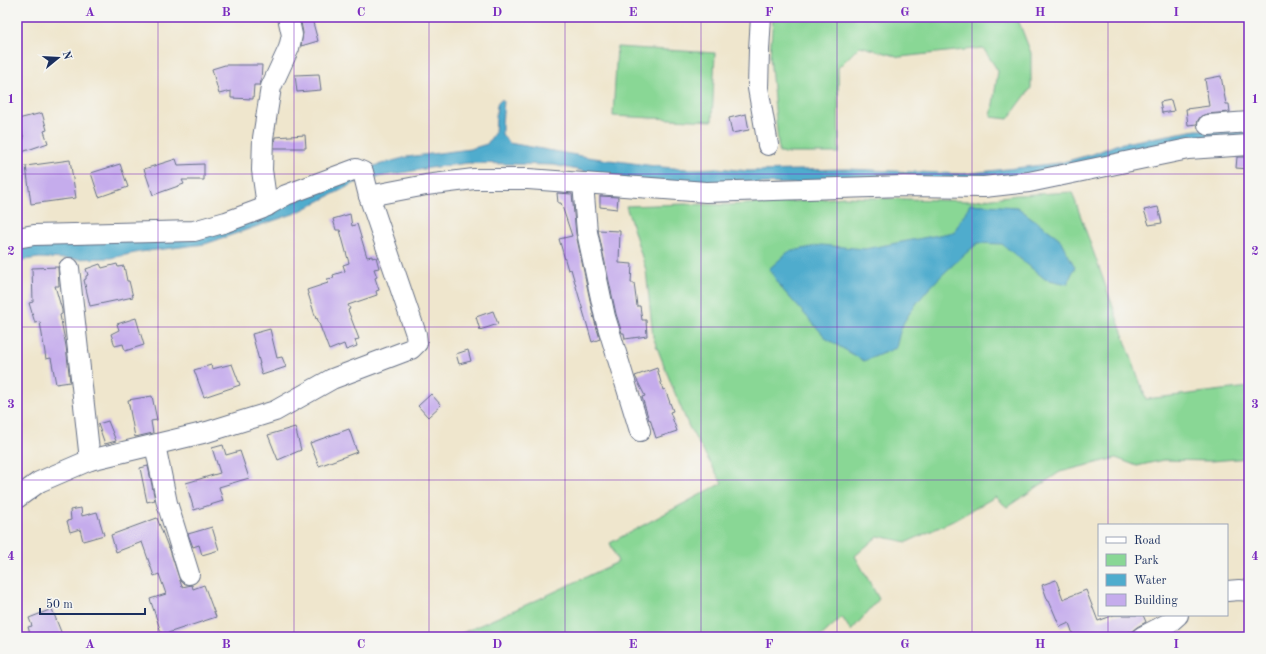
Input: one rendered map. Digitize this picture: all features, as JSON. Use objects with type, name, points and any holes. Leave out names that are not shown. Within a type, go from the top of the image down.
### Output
[{"type":"street","points":[[267,206],[262,170],[262,138],[271,87],[289,48],[292,35],[288,17]]},
{"type":"street","points":[[761,17],[758,88],[768,145]]},
{"type":"street","points":[[1208,125],[1249,122]]},
{"type":"street","points":[[366,185],[426,185],[474,180],[528,179],[706,192],[904,186],[984,187],[1029,182],[1188,149],[1249,145]]},
{"type":"street","points":[[17,238],[34,235],[194,231],[226,222],[267,206],[286,195],[356,169],[366,185],[416,334],[417,343],[411,349],[332,379],[275,412],[207,432],[90,460],[39,482],[17,497]]},
{"type":"street","points":[[583,183],[587,232],[605,317],[640,431]]},
{"type":"street","points":[[69,268],[90,460]]},
{"type":"street","points":[[155,445],[167,503],[189,574]]},
{"type":"street","points":[[1228,591],[1249,591]]},
{"type":"street","points":[[1142,637],[1169,623],[1177,616]]},
{"type":"green space","points":[[773,17],[1017,17],[1031,53],[1031,88],[1008,119],[991,117],[998,71],[983,48],[900,57],[860,46],[838,68],[839,153],[779,153],[770,56]]},
{"type":"green space","points":[[617,47],[715,53],[712,121],[613,116]]},
{"type":"green space","points":[[1072,192],[1146,399],[1249,387],[1249,458],[1211,461],[1163,460],[1137,466],[1116,458],[1060,472],[1007,507],[995,497],[953,521],[907,542],[878,536],[855,556],[879,599],[851,631],[842,617],[820,637],[453,637],[618,562],[610,543],[722,483],[689,427],[653,337],[646,270],[626,206],[684,204],[728,205],[844,197],[969,201],[1017,195]]},
{"type":"water","points":[[502,99],[504,101],[502,134],[509,143],[587,157],[687,169],[717,168],[749,171],[848,169],[963,174],[1059,163],[1093,154],[1118,144],[1196,130],[1249,129],[1249,138],[1039,175],[803,184],[630,181],[554,165],[468,163],[372,178],[355,183],[296,213],[205,244],[140,252],[111,258],[39,258],[17,261],[17,240],[185,235],[363,169],[407,157],[470,149],[487,144],[495,132],[497,104]]},
{"type":"water","points":[[970,204],[1017,207],[1059,238],[1075,267],[1067,284],[1045,279],[1002,244],[978,243],[947,270],[919,300],[903,325],[896,348],[864,361],[827,339],[783,290],[769,269],[788,252],[821,245],[865,249],[954,232]]},
{"type":"building","points":[[312,19],[318,41],[301,46],[303,33],[301,22]]},
{"type":"building","points":[[225,65],[262,65],[260,85],[254,85],[253,99],[231,98],[231,91],[219,94],[212,69]]},
{"type":"building","points":[[319,74],[321,90],[297,92],[295,75]]},
{"type":"building","points":[[1221,76],[1226,104],[1229,104],[1230,112],[1207,114],[1201,116],[1197,124],[1188,125],[1186,109],[1209,106],[1205,79]]},
{"type":"building","points":[[1171,100],[1174,111],[1162,113],[1160,102]]},
{"type":"building","points":[[42,113],[47,130],[44,131],[48,143],[19,153],[17,141],[24,139],[18,119]]},
{"type":"building","points":[[746,114],[749,130],[732,133],[729,118]]},
{"type":"building","points":[[305,135],[306,148],[274,148],[275,137]]},
{"type":"building","points":[[1237,157],[1249,157],[1249,169],[1236,168]]},
{"type":"building","points":[[176,159],[178,165],[204,164],[204,180],[182,180],[184,184],[153,195],[144,169]]},
{"type":"building","points":[[70,160],[76,198],[31,204],[26,166]]},
{"type":"building","points":[[120,164],[128,187],[99,197],[91,173]]},
{"type":"building","points":[[557,193],[572,194],[576,234],[594,319],[600,339],[592,342],[571,269],[568,270],[559,239],[572,236],[561,203],[558,203]]},
{"type":"building","points":[[600,196],[618,197],[617,209],[600,207]]},
{"type":"building","points":[[1158,207],[1162,223],[1149,225],[1144,210]]},
{"type":"building","points":[[350,214],[352,226],[357,224],[367,257],[376,257],[379,268],[374,269],[379,290],[376,291],[377,295],[348,305],[350,309],[348,310],[359,339],[355,340],[357,346],[346,350],[344,344],[329,350],[317,318],[316,319],[307,290],[328,283],[327,279],[334,278],[333,275],[345,271],[343,265],[349,263],[340,230],[336,230],[333,219]]},
{"type":"building","points":[[598,230],[620,231],[619,263],[632,264],[631,283],[634,283],[637,306],[640,306],[642,320],[646,320],[647,336],[625,339],[624,333],[622,333],[616,314]]},
{"type":"building","points":[[100,264],[102,268],[117,264],[118,267],[124,266],[127,281],[129,281],[133,297],[90,306],[84,280],[88,275],[86,269]]},
{"type":"building","points":[[58,267],[59,286],[55,286],[62,310],[62,314],[60,315],[66,346],[70,382],[56,384],[51,358],[46,359],[40,322],[35,323],[29,303],[33,302],[32,268]]},
{"type":"building","points":[[493,311],[498,324],[480,330],[476,317]]},
{"type":"building","points":[[136,318],[144,345],[125,351],[123,344],[115,346],[111,334],[119,330],[117,324]]},
{"type":"building","points":[[270,329],[277,358],[282,357],[286,367],[262,375],[252,334]]},
{"type":"building","points":[[468,350],[471,361],[459,364],[456,354]]},
{"type":"building","points":[[232,364],[240,385],[204,397],[194,370],[211,365],[212,369]]},
{"type":"building","points":[[657,368],[663,390],[665,389],[673,411],[670,412],[677,431],[656,438],[642,397],[645,396],[635,376]]},
{"type":"building","points":[[431,394],[441,405],[428,417],[418,406]]},
{"type":"building","points":[[152,396],[157,420],[151,421],[153,433],[135,437],[128,400]]},
{"type":"building","points":[[108,421],[116,441],[105,444],[98,424]]},
{"type":"building","points":[[295,427],[301,450],[278,460],[268,435]]},
{"type":"building","points":[[349,429],[357,452],[319,466],[310,443]]},
{"type":"building","points":[[223,445],[226,455],[240,451],[249,478],[219,487],[223,501],[194,510],[186,483],[220,473],[212,448]]},
{"type":"building","points":[[148,466],[155,500],[147,502],[140,468]]},
{"type":"building","points":[[81,508],[82,516],[97,512],[104,535],[83,541],[80,529],[70,532],[67,521],[71,520],[70,510]]},
{"type":"building","points":[[157,518],[169,547],[182,587],[192,585],[193,589],[204,585],[216,617],[162,635],[150,599],[166,594],[159,574],[154,576],[142,542],[116,552],[111,535]]},
{"type":"building","points":[[212,527],[219,550],[202,555],[199,545],[193,547],[188,534]]},
{"type":"building","points":[[1056,580],[1063,599],[1086,590],[1098,621],[1111,616],[1143,616],[1146,622],[1124,634],[1126,637],[1074,637],[1069,623],[1060,627],[1042,585]]},
{"type":"building","points":[[52,609],[63,637],[31,637],[28,627],[32,626],[29,618]]}]
